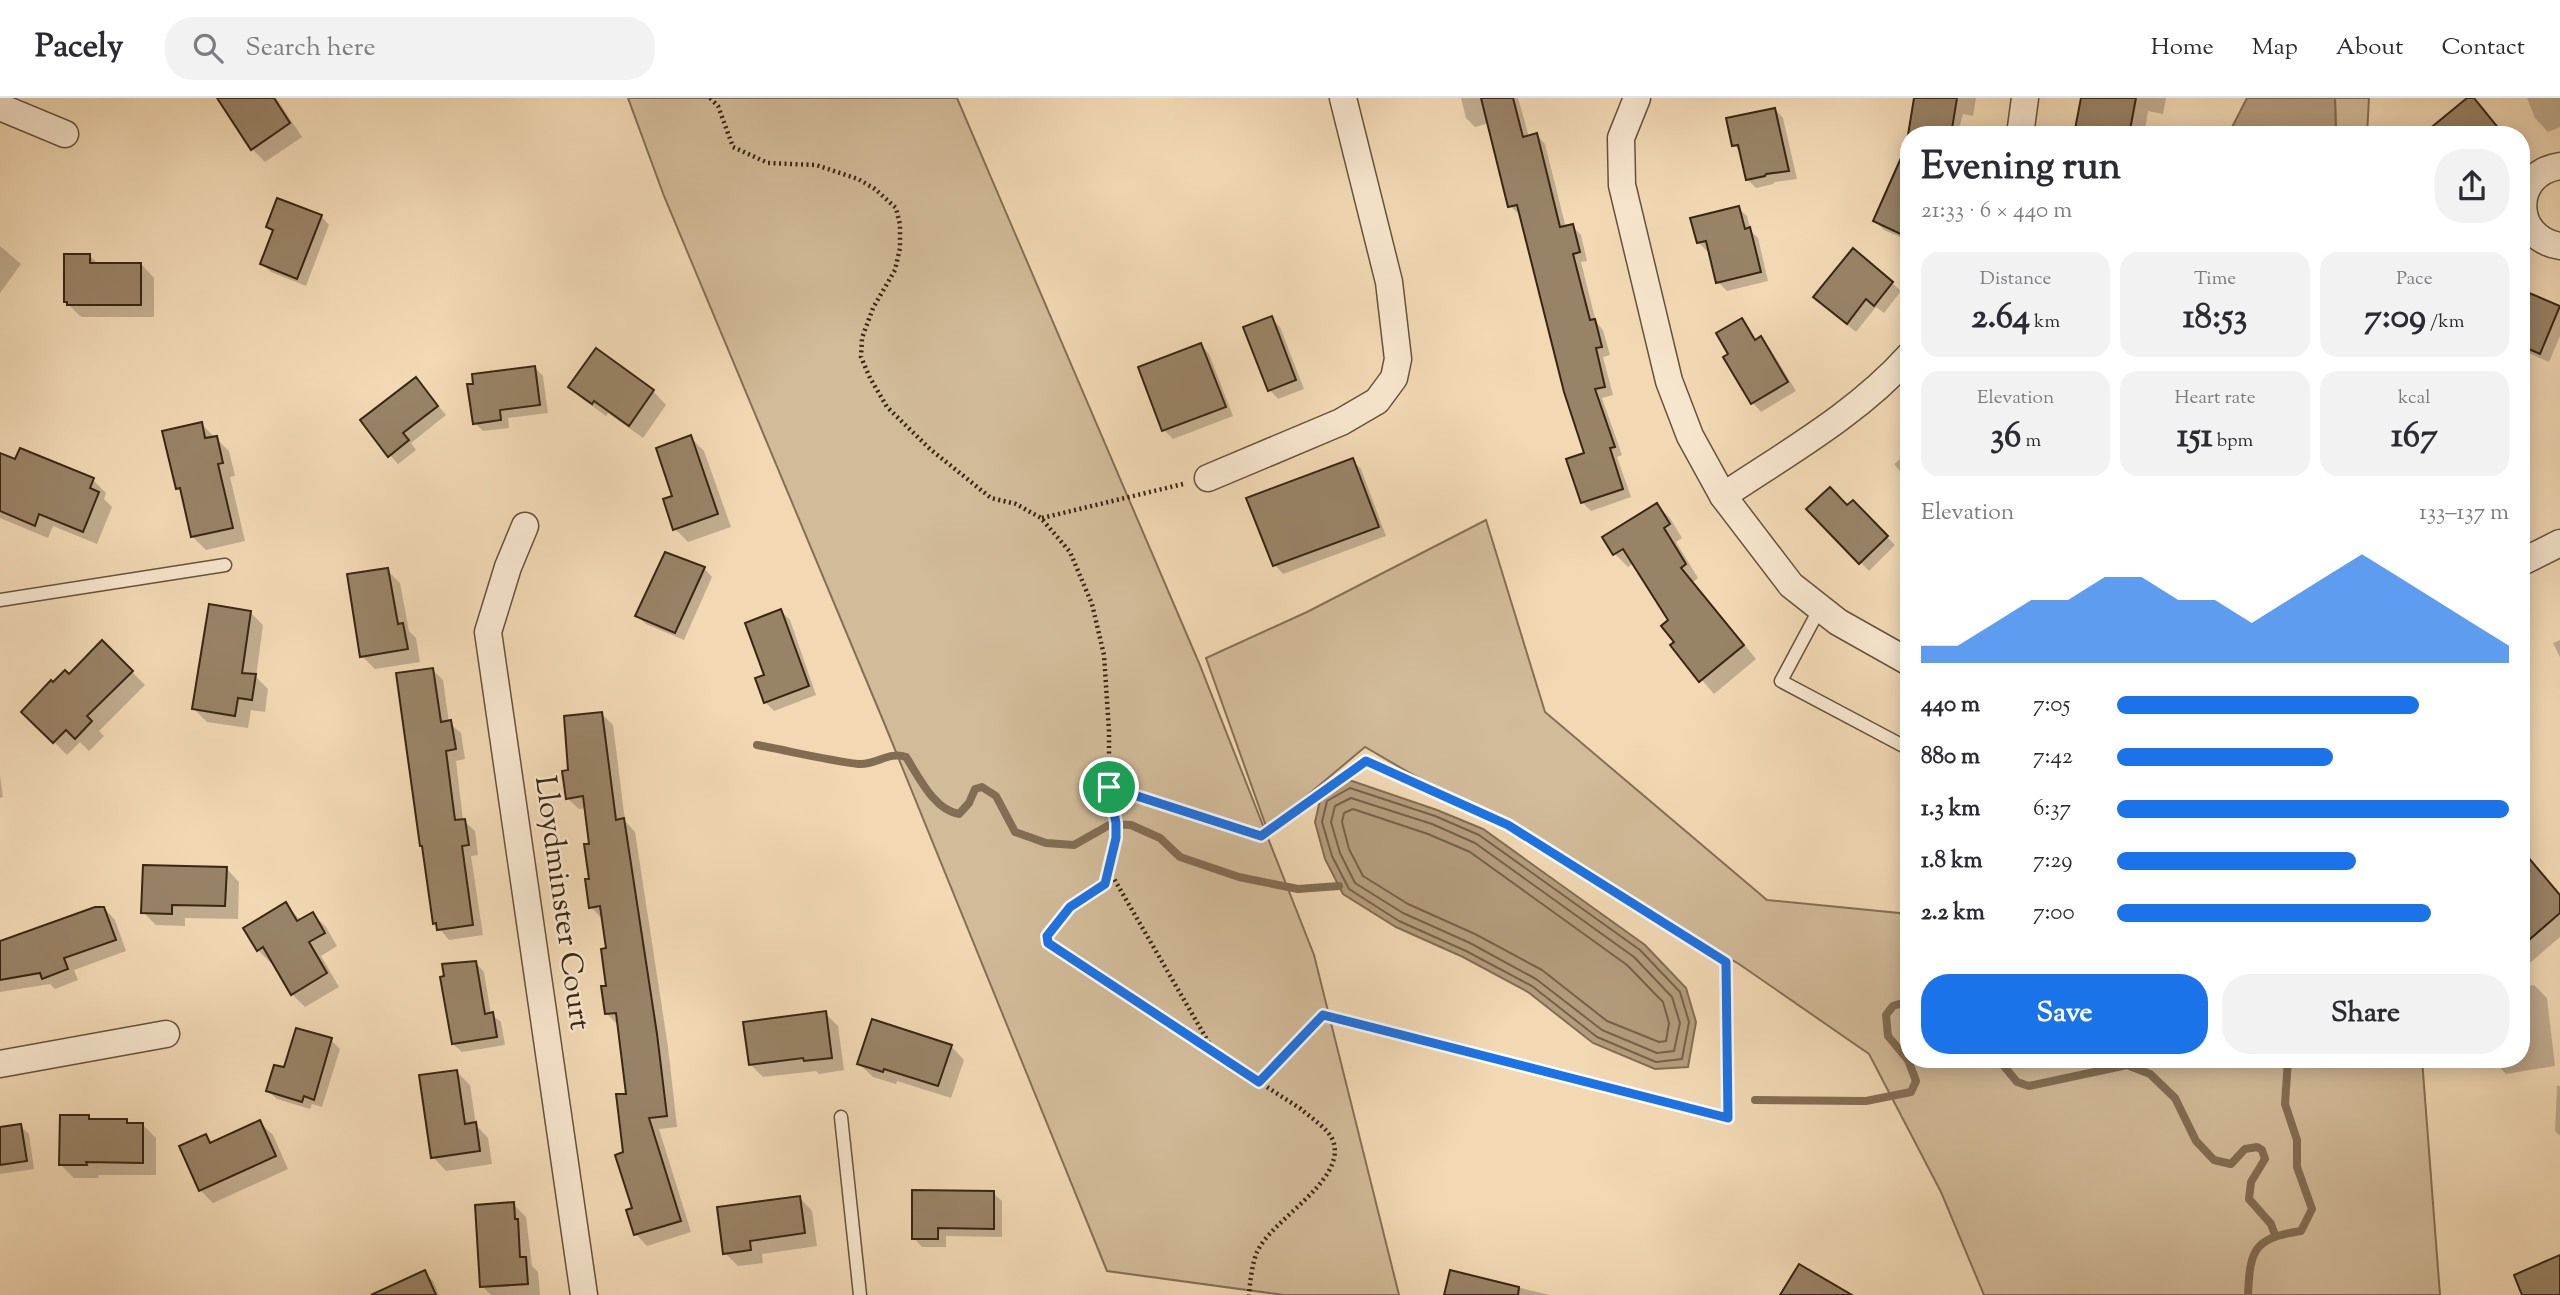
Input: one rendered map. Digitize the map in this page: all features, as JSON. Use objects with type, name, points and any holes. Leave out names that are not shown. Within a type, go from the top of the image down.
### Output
[{"type":"street","points":[[1208,478],[1341,422],[1377,401],[1394,378],[1398,359],[1389,282],[1343,98]]},
{"type":"street","points":[[1637,98],[1621,138],[1622,185],[1669,381],[1690,436],[1723,496],[1791,585],[1838,622],[1900,657]]},
{"type":"street","points":[[2021,126],[2025,98]]},
{"type":"street","points":[[0,107],[65,135]]},
{"type":"street","points":[[2530,183],[2539,174],[2560,166]]},
{"type":"street","points":[[2530,229],[2544,242],[2560,246]]},
{"type":"street","points":[[1723,496],[1835,422],[1900,366]]},
{"type":"street","name":"Lloydminster Court","points":[[525,526],[508,567],[488,632],[583,1295]]},
{"type":"street","points":[[2530,558],[2560,543]]},
{"type":"street","points":[[0,1065],[166,1034]]},
{"type":"lane","points":[[0,600],[225,565]]},
{"type":"lane","points":[[1821,608],[1781,681],[1900,744]]},
{"type":"lane","points":[[841,1117],[860,1295]]},
{"type":"path","points":[[710,98],[718,106],[733,147],[768,163],[816,165],[858,179],[875,189],[896,208],[900,225],[900,248],[895,270],[873,308],[862,338],[861,357],[870,378],[887,407],[930,449],[991,498],[1016,504],[1041,518],[1070,552],[1092,604],[1104,655],[1110,730],[1109,787],[1116,838],[1105,884],[1070,907],[1047,936],[1048,943],[1301,1109],[1331,1135],[1335,1156],[1330,1169],[1310,1195],[1272,1231],[1257,1253],[1249,1295]]},
{"type":"path","points":[[1041,518],[1208,478]]},
{"type":"path","points":[[1109,787],[1261,836],[1366,761],[1508,825],[1726,962],[1728,1118],[1323,1015],[1259,1082]]},
{"type":"path","points":[[1109,869],[1214,1052]]},
{"type":"shaded area","points":[[628,98],[957,98],[1199,663],[1314,955],[1399,1295],[1284,1295],[1107,1271],[885,725],[664,196]]},
{"type":"shaded area","points":[[2335,98],[2369,98],[2367,126],[2336,126]]},
{"type":"shaded area","points":[[1486,520],[1545,712],[1767,900],[1900,913],[1900,1068],[2423,1068],[2440,1295],[1984,1295],[1941,1192],[1869,1054],[1739,964],[1365,747],[1267,829],[1206,658],[1307,612]]},
{"type":"water","points":[[2247,98],[2335,98],[2336,126],[2233,126]]},
{"type":"water","points":[[1349,780],[1483,829],[1645,945],[1686,988],[1696,1022],[1688,1067],[1655,1069],[1593,1043],[1528,992],[1463,957],[1396,927],[1343,894],[1325,859],[1315,822],[1321,796]]},
{"type":"building","points":[[217,98],[274,98],[290,123],[251,150]]},
{"type":"building","points":[[1481,98],[1513,98],[1523,137],[1537,133],[1560,227],[1573,224],[1580,252],[1573,254],[1590,320],[1595,319],[1602,347],[1596,348],[1605,387],[1595,389],[1615,447],[1610,448],[1623,489],[1581,503],[1566,459],[1584,453],[1564,392],[1517,205],[1508,207]]},
{"type":"building","points":[[1914,98],[1957,98],[1952,126],[1909,126]]},
{"type":"building","points":[[2081,98],[2136,98],[2131,126],[2076,126]]},
{"type":"building","points":[[2467,98],[2474,98],[2497,126],[2433,126]]},
{"type":"building","points":[[1775,108],[1789,171],[1746,180],[1738,145],[1732,146],[1726,118]]},
{"type":"building","points":[[1900,160],[1900,234],[1873,221]]},
{"type":"building","points":[[277,198],[322,215],[297,279],[260,264],[273,230],[266,227]]},
{"type":"building","points":[[1739,206],[1745,229],[1750,227],[1761,272],[1716,283],[1706,241],[1697,243],[1690,218]]},
{"type":"building","points":[[1853,248],[1893,282],[1874,306],[1866,299],[1847,324],[1813,297]]},
{"type":"building","points":[[64,254],[90,254],[90,263],[141,263],[141,305],[67,305],[67,302],[64,302]]},
{"type":"building","points":[[2530,293],[2560,306],[2540,354],[2530,350]]},
{"type":"building","points":[[1272,316],[1296,380],[1268,391],[1243,327]]},
{"type":"building","points":[[1742,318],[1755,340],[1761,336],[1788,382],[1751,404],[1723,357],[1728,354],[1716,333]]},
{"type":"building","points":[[1201,343],[1226,407],[1162,431],[1138,367]]},
{"type":"building","points":[[596,348],[654,390],[629,426],[594,401],[592,404],[568,387]]},
{"type":"building","points":[[535,366],[540,405],[500,410],[501,420],[473,424],[467,384],[473,384],[472,374]]},
{"type":"building","points":[[416,377],[438,406],[403,433],[409,440],[388,457],[360,420]]},
{"type":"building","points":[[202,422],[205,438],[217,436],[223,463],[218,464],[233,528],[191,537],[180,488],[176,489],[162,431]]},
{"type":"building","points":[[691,435],[718,514],[673,530],[663,499],[672,496],[656,448]]},
{"type":"building","points":[[20,448],[94,478],[90,488],[99,492],[83,532],[39,514],[35,526],[0,511],[0,453],[15,459]]},
{"type":"building","points":[[1353,458],[1379,527],[1273,566],[1246,498]]},
{"type":"building","points":[[1830,487],[1847,505],[1853,500],[1888,536],[1859,564],[1806,509]]},
{"type":"building","points":[[1657,503],[1670,524],[1664,528],[1686,564],[1681,568],[1744,645],[1699,682],[1670,645],[1674,642],[1661,626],[1668,620],[1623,549],[1613,555],[1602,537]]},
{"type":"building","points":[[665,552],[705,567],[675,633],[635,616]]},
{"type":"building","points":[[388,568],[398,624],[403,623],[408,649],[360,657],[347,574]]},
{"type":"building","points":[[209,604],[251,611],[242,673],[256,674],[252,700],[238,698],[235,716],[192,709]]},
{"type":"building","points":[[781,609],[809,686],[764,703],[755,678],[764,675],[745,623]]},
{"type":"building","points":[[102,640],[133,671],[87,716],[92,721],[75,739],[66,730],[53,743],[21,712],[51,680],[53,682],[65,670],[69,674]]},
{"type":"building","points":[[433,668],[441,722],[451,720],[456,749],[446,751],[455,820],[465,819],[469,845],[462,846],[473,925],[437,930],[436,923],[433,924],[420,846],[396,673]]},
{"type":"building","points":[[602,712],[616,820],[624,818],[667,1116],[649,1118],[681,1221],[634,1235],[626,1210],[632,1208],[615,1155],[623,1152],[616,1094],[626,1094],[616,1013],[605,1014],[601,986],[606,986],[601,949],[606,948],[600,906],[589,908],[585,879],[589,879],[584,844],[589,844],[583,796],[566,799],[562,771],[568,770],[564,716]]},
{"type":"building","points":[[2530,859],[2560,895],[2560,913],[2530,939]]},
{"type":"building","points":[[143,865],[227,867],[225,906],[172,905],[172,914],[141,913]]},
{"type":"building","points":[[286,902],[297,921],[313,912],[325,933],[309,942],[327,973],[291,995],[263,947],[257,951],[243,928]]},
{"type":"building","points":[[95,907],[104,907],[116,940],[64,958],[68,969],[42,979],[40,973],[0,980],[0,941]]},
{"type":"building","points":[[476,961],[485,1014],[493,1012],[497,1037],[452,1044],[440,977],[444,976],[442,964]]},
{"type":"building","points":[[826,1011],[832,1058],[804,1061],[803,1058],[749,1065],[743,1022]]},
{"type":"building","points":[[872,1019],[952,1045],[938,1086],[884,1069],[883,1072],[857,1064]]},
{"type":"building","points":[[296,1028],[332,1038],[314,1100],[304,1096],[302,1102],[266,1091],[274,1065],[284,1067]]},
{"type":"building","points":[[457,1070],[465,1124],[476,1122],[480,1151],[431,1158],[419,1075]]},
{"type":"building","points":[[60,1115],[89,1115],[89,1119],[127,1119],[127,1123],[143,1123],[143,1163],[86,1162],[87,1165],[59,1165]]},
{"type":"building","points":[[260,1120],[276,1156],[199,1191],[179,1146],[206,1134],[210,1143]]},
{"type":"building","points":[[21,1124],[27,1161],[0,1165],[0,1127]]},
{"type":"building","points":[[912,1190],[994,1191],[994,1229],[938,1228],[938,1239],[912,1239]]},
{"type":"building","points":[[800,1196],[805,1233],[750,1241],[751,1250],[723,1254],[717,1207]]},
{"type":"building","points":[[514,1202],[515,1219],[518,1219],[520,1257],[526,1257],[528,1284],[480,1287],[475,1205]]},
{"type":"building","points":[[2560,1255],[2560,1295],[2522,1295],[2514,1275]]},
{"type":"building","points":[[1799,1264],[1852,1295],[1780,1295]]},
{"type":"building","points":[[425,1270],[436,1295],[371,1295]]},
{"type":"building","points":[[1450,1270],[1519,1287],[1518,1295],[1444,1295]]},
{"type":"waterway","points":[[757,745],[859,764],[894,756],[906,757],[928,792],[950,811],[959,814],[969,803],[975,789],[982,787],[996,796],[1015,832],[1046,843],[1074,845],[1111,824],[1131,825],[1160,838],[1180,857],[1239,877],[1298,889],[1339,886]]},
{"type":"waterway","points":[[1900,1004],[1893,1006],[1886,1015],[1888,1036],[1900,1050]]},
{"type":"waterway","points":[[1755,1100],[1866,1101],[1911,1092],[1916,1081],[1911,1068]]},
{"type":"waterway","points":[[2005,1068],[2017,1082],[2029,1086],[2113,1068]]},
{"type":"waterway","points":[[2135,1068],[2150,1074],[2175,1098],[2196,1141],[2214,1160],[2231,1164],[2245,1149],[2257,1147],[2262,1150],[2265,1159],[2251,1182],[2249,1199],[2271,1224],[2275,1235]]},
{"type":"waterway","points":[[2248,1295],[2253,1256],[2258,1248],[2273,1237],[2301,1231],[2312,1209],[2297,1167],[2297,1140],[2285,1104],[2287,1068]]},
{"type":"route","points":[[1366,761],[1508,825],[1726,962],[1728,1118],[1323,1015],[1259,1082],[1048,943],[1047,936],[1070,907],[1105,884],[1116,838],[1109,787],[1261,836],[1366,761]]}]
